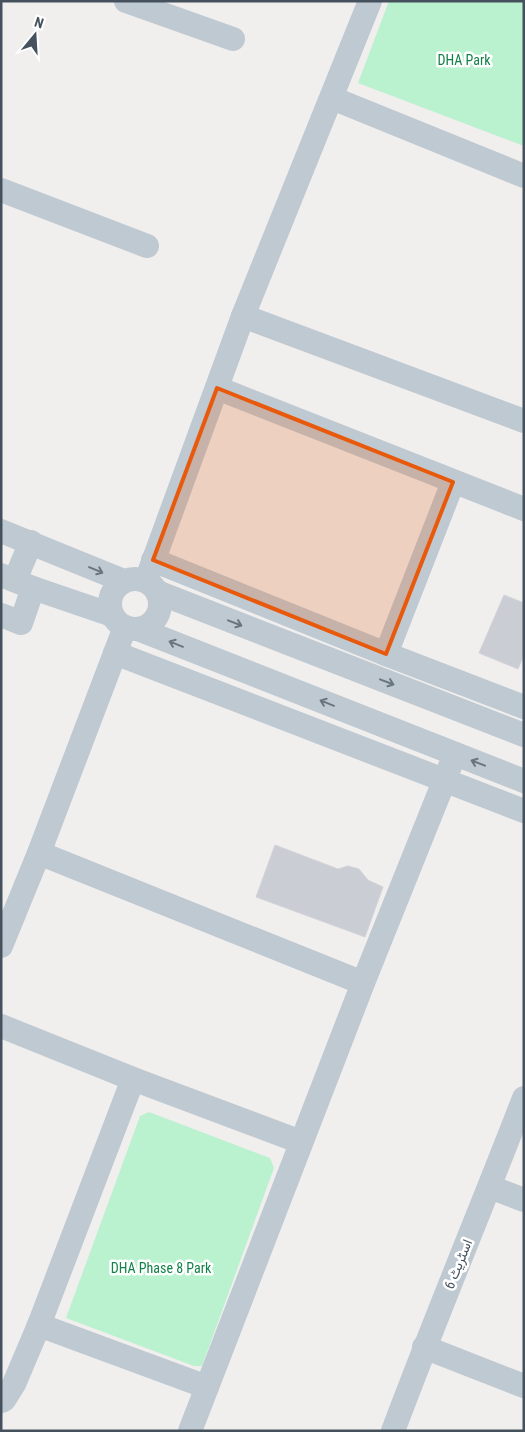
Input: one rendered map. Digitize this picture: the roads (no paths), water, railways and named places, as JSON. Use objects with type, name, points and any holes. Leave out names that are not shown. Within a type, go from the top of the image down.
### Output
[{"type":"street","points":[[126,1],[233,39]]},
{"type":"street","points":[[145,579],[244,316],[370,1]]},
{"type":"street","points":[[332,98],[524,176]]},
{"type":"street","points":[[1,190],[148,246]]},
{"type":"street","points":[[244,316],[524,421]]},
{"type":"street","points":[[217,388],[524,509]]},
{"type":"street","points":[[386,654],[453,482]]},
{"type":"street","points":[[1,531],[145,579],[386,654],[524,707]]},
{"type":"street","points":[[1,615],[20,623],[16,581],[31,542]]},
{"type":"street","points":[[145,579],[160,602],[159,611],[154,620],[147,626],[125,624],[109,606],[111,596],[116,587],[145,579],[524,735]]},
{"type":"street","points":[[16,581],[524,781]]},
{"type":"street","points":[[1,946],[39,853],[125,624]]},
{"type":"street","points":[[115,653],[524,811]]},
{"type":"street","points":[[190,1431],[363,983],[455,754]]},
{"type":"street","points":[[39,853],[363,983]]},
{"type":"street","points":[[1,1026],[133,1079],[301,1142]]},
{"type":"street","points":[[1,1401],[4,1400],[14,1384],[39,1324],[133,1079]]},
{"type":"street","name":"اسٹریٹ 6","points":[[393,1431],[424,1347],[490,1187],[524,1098]]},
{"type":"street","points":[[490,1187],[524,1200]]},
{"type":"street","points":[[39,1324],[207,1387]]},
{"type":"street","points":[[424,1347],[524,1386]]},
{"type":"park label","name":"DHA Park","points":[[464,60]]},
{"type":"park label","name":"DHA Phase 8 Park","points":[[161,1268]]}]
